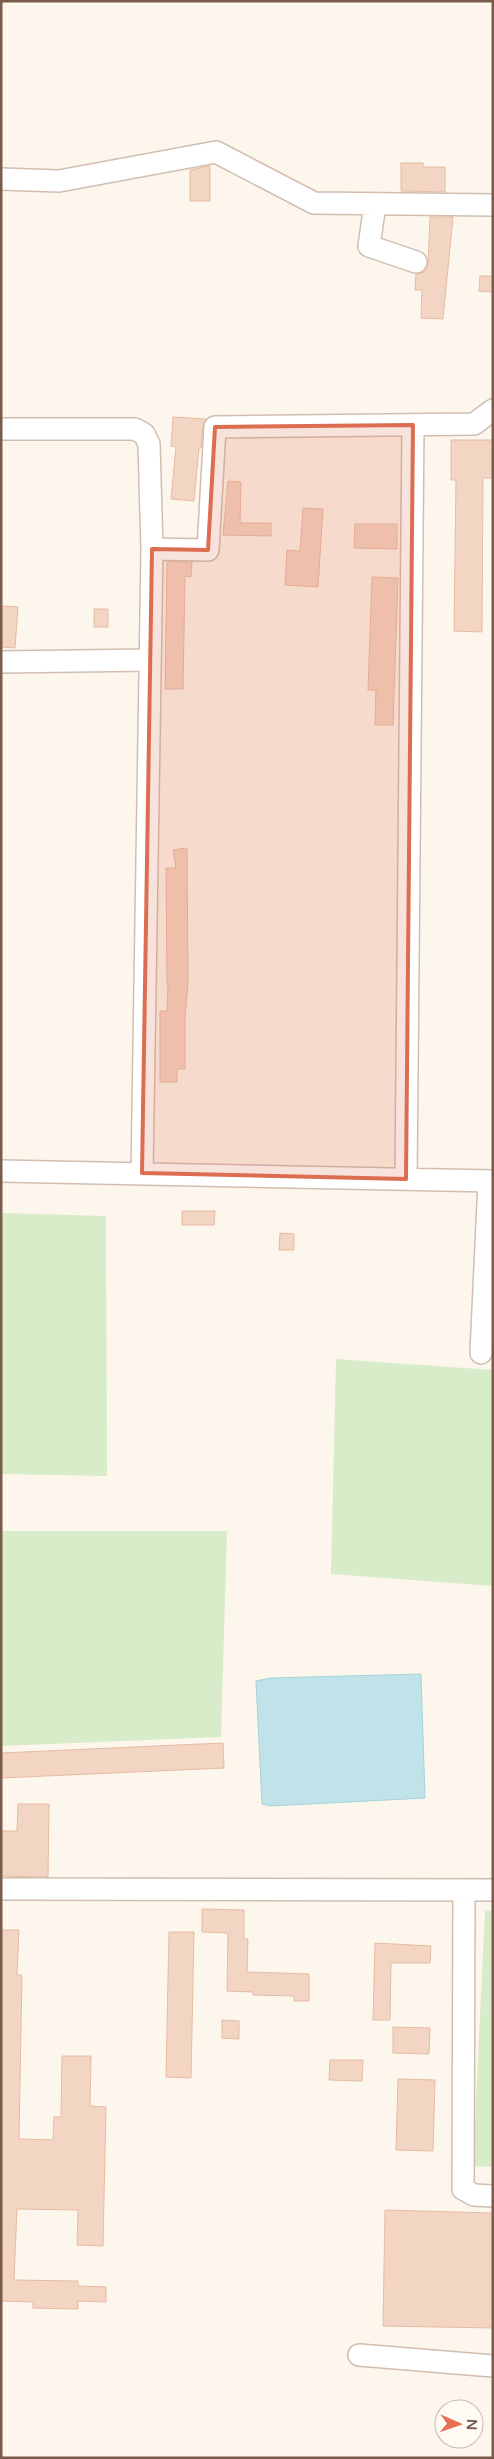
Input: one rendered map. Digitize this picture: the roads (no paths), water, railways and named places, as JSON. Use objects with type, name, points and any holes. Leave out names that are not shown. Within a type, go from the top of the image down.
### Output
[{"type":"street","points":[[1,179],[60,181],[216,152],[314,203],[493,205]]},
{"type":"street","points":[[375,204],[369,246],[416,262]]},
{"type":"street","points":[[152,549],[208,550],[215,427],[474,424],[493,410]]},
{"type":"street","points":[[406,1179],[414,425]]},
{"type":"street","points":[[1,429],[135,429],[144,434],[149,444],[152,549],[142,1173]]},
{"type":"street","points":[[1,662],[150,660]]},
{"type":"street","points":[[1,1171],[491,1181],[481,1353]]},
{"type":"street","points":[[1,1889],[493,1890]]},
{"type":"street","points":[[464,1890],[463,2189],[474,2195],[493,2196]]},
{"type":"street","points":[[359,2355],[493,2366]]},
{"type":"water","points":[[421,1674],[425,1798],[270,1806],[262,1804],[256,1681],[271,1678]]}]
